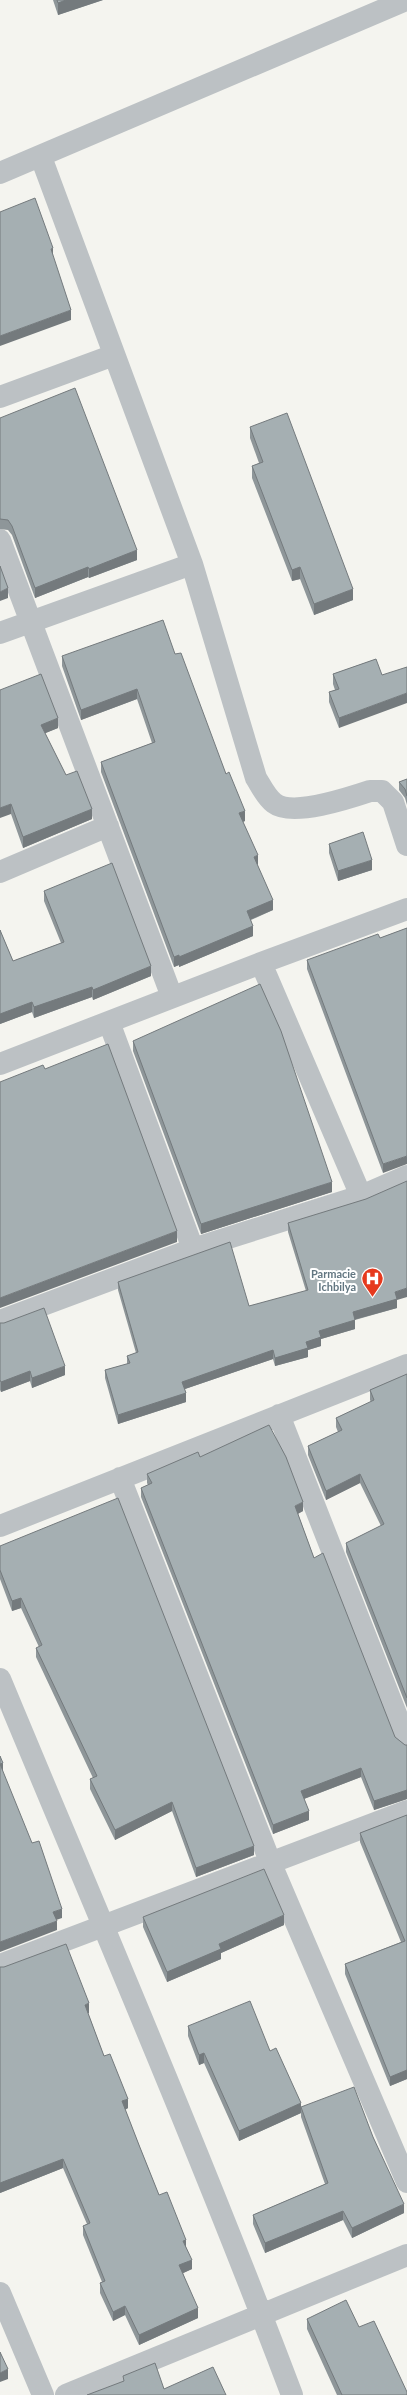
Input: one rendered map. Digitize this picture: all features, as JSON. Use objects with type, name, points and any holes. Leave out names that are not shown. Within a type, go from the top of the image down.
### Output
[{"type":"street","points":[[0,173],[41,157],[406,0]]},
{"type":"street","points":[[41,157],[192,564],[256,778],[275,804],[287,809],[299,809],[370,791],[382,791],[393,802],[407,845]]},
{"type":"street","points":[[0,397],[114,355]]},
{"type":"street","points":[[0,540],[172,997]]},
{"type":"street","points":[[0,634],[30,621],[192,564]]},
{"type":"street","points":[[0,872],[108,826]]},
{"type":"street","points":[[0,1064],[261,963],[407,909]]},
{"type":"street","points":[[261,963],[361,1196]]},
{"type":"street","points":[[109,1022],[193,1249]]},
{"type":"street","points":[[0,1321],[193,1249],[361,1196],[407,1176]]},
{"type":"street","points":[[0,1526],[407,1365]]},
{"type":"street","points":[[279,1416],[407,1742]]},
{"type":"street","points":[[120,1478],[271,1864],[407,2182]]},
{"type":"street","points":[[0,1679],[104,1928],[262,2315],[292,2395]]},
{"type":"street","points":[[0,1965],[104,1928],[407,1811]]},
{"type":"street","points":[[66,2395],[407,2256]]},
{"type":"street","points":[[0,2293],[42,2395]]},
{"type":"building","points":[[57,0],[66,0],[58,3]]},
{"type":"building","points":[[35,198],[53,248],[51,249],[71,310],[0,336],[0,212]]},
{"type":"building","points":[[75,388],[137,550],[35,588],[12,526],[8,520],[0,519],[0,418]]},
{"type":"building","points":[[287,413],[353,589],[314,604],[300,567],[292,570],[252,466],[263,462],[250,427]]},
{"type":"building","points":[[0,566],[8,588],[0,592]]},
{"type":"building","points":[[163,620],[175,654],[181,653],[226,774],[229,772],[245,811],[239,813],[258,855],[254,857],[273,900],[247,911],[253,926],[179,957],[179,955],[174,957],[101,762],[155,742],[137,689],[81,710],[62,656]]},
{"type":"building","points":[[376,659],[382,675],[407,667],[407,693],[339,718],[329,692],[339,689],[333,674]]},
{"type":"building","points":[[41,674],[58,718],[41,725],[66,775],[77,771],[92,809],[23,837],[11,804],[0,808],[0,690]]},
{"type":"building","points":[[407,779],[407,796],[405,789],[399,782]]},
{"type":"building","points":[[363,832],[372,860],[338,871],[329,844]]},
{"type":"building","points":[[112,863],[151,966],[93,990],[92,987],[34,1007],[32,1002],[0,1014],[0,930],[13,961],[64,942],[44,891]]},
{"type":"building","points":[[407,928],[407,1156],[383,1164],[307,960],[378,934],[380,938]]},
{"type":"building","points":[[260,984],[281,1031],[332,1182],[201,1224],[133,1041]]},
{"type":"building","points":[[108,1044],[177,1231],[0,1298],[0,1082],[43,1065],[45,1069]]},
{"type":"building","points":[[407,1181],[407,1288],[395,1292],[397,1299],[353,1312],[355,1320],[319,1331],[321,1337],[306,1342],[308,1348],[275,1358],[273,1350],[182,1382],[186,1393],[118,1415],[105,1370],[130,1363],[127,1356],[138,1352],[118,1282],[230,1242],[249,1306],[308,1290],[288,1223],[366,1199]]},
{"type":"building","points":[[44,1308],[65,1366],[32,1378],[30,1371],[1,1382],[0,1323],[4,1323]]},
{"type":"building","points":[[407,1374],[407,1698],[346,1543],[384,1524],[360,1474],[326,1491],[308,1446],[342,1430],[336,1418],[374,1400],[370,1390]]},
{"type":"building","points":[[269,1425],[286,1457],[303,1502],[295,1506],[314,1558],[323,1553],[395,1737],[407,1745],[407,1790],[374,1801],[361,1768],[301,1791],[309,1811],[273,1825],[141,1488],[152,1483],[147,1474],[198,1452],[200,1457]]},
{"type":"building","points":[[118,1498],[254,1846],[196,1868],[172,1802],[115,1830],[90,1779],[97,1776],[36,1648],[42,1645],[21,1598],[12,1601],[0,1570],[0,1546]]},
{"type":"building","points":[[0,1756],[3,1763],[0,1764]]},
{"type":"building","points":[[0,1764],[32,1843],[39,1841],[62,1909],[53,1912],[57,1921],[0,1942]]},
{"type":"building","points":[[407,1815],[407,2070],[390,2077],[345,1964],[405,1941],[360,1833]]},
{"type":"building","points":[[264,1869],[284,1915],[219,1944],[221,1949],[167,1972],[143,1917]]},
{"type":"building","points":[[66,1944],[89,2003],[85,2005],[104,2056],[110,2054],[128,2099],[122,2101],[139,2145],[159,2195],[167,2192],[186,2240],[183,2241],[192,2260],[179,2265],[198,2308],[139,2335],[125,2306],[113,2312],[100,2283],[105,2281],[83,2226],[90,2223],[63,2159],[0,2183],[0,1967],[4,1967]]},
{"type":"building","points":[[250,2001],[270,2051],[276,2048],[301,2103],[239,2131],[204,2053],[199,2055],[188,2026]]},
{"type":"building","points":[[354,2087],[373,2137],[404,2204],[352,2228],[343,2211],[265,2243],[253,2215],[328,2183],[301,2107]]},
{"type":"building","points":[[346,2300],[359,2327],[374,2321],[407,2392],[407,2395],[342,2395],[307,2319]]},
{"type":"building","points":[[0,2352],[8,2369],[0,2373]]},
{"type":"building","points":[[155,2363],[164,2389],[213,2367],[226,2395],[87,2395],[124,2381],[123,2376]]},
{"type":"place","name":"Parmacie Ichbilya","points":[[372,1298]]}]
